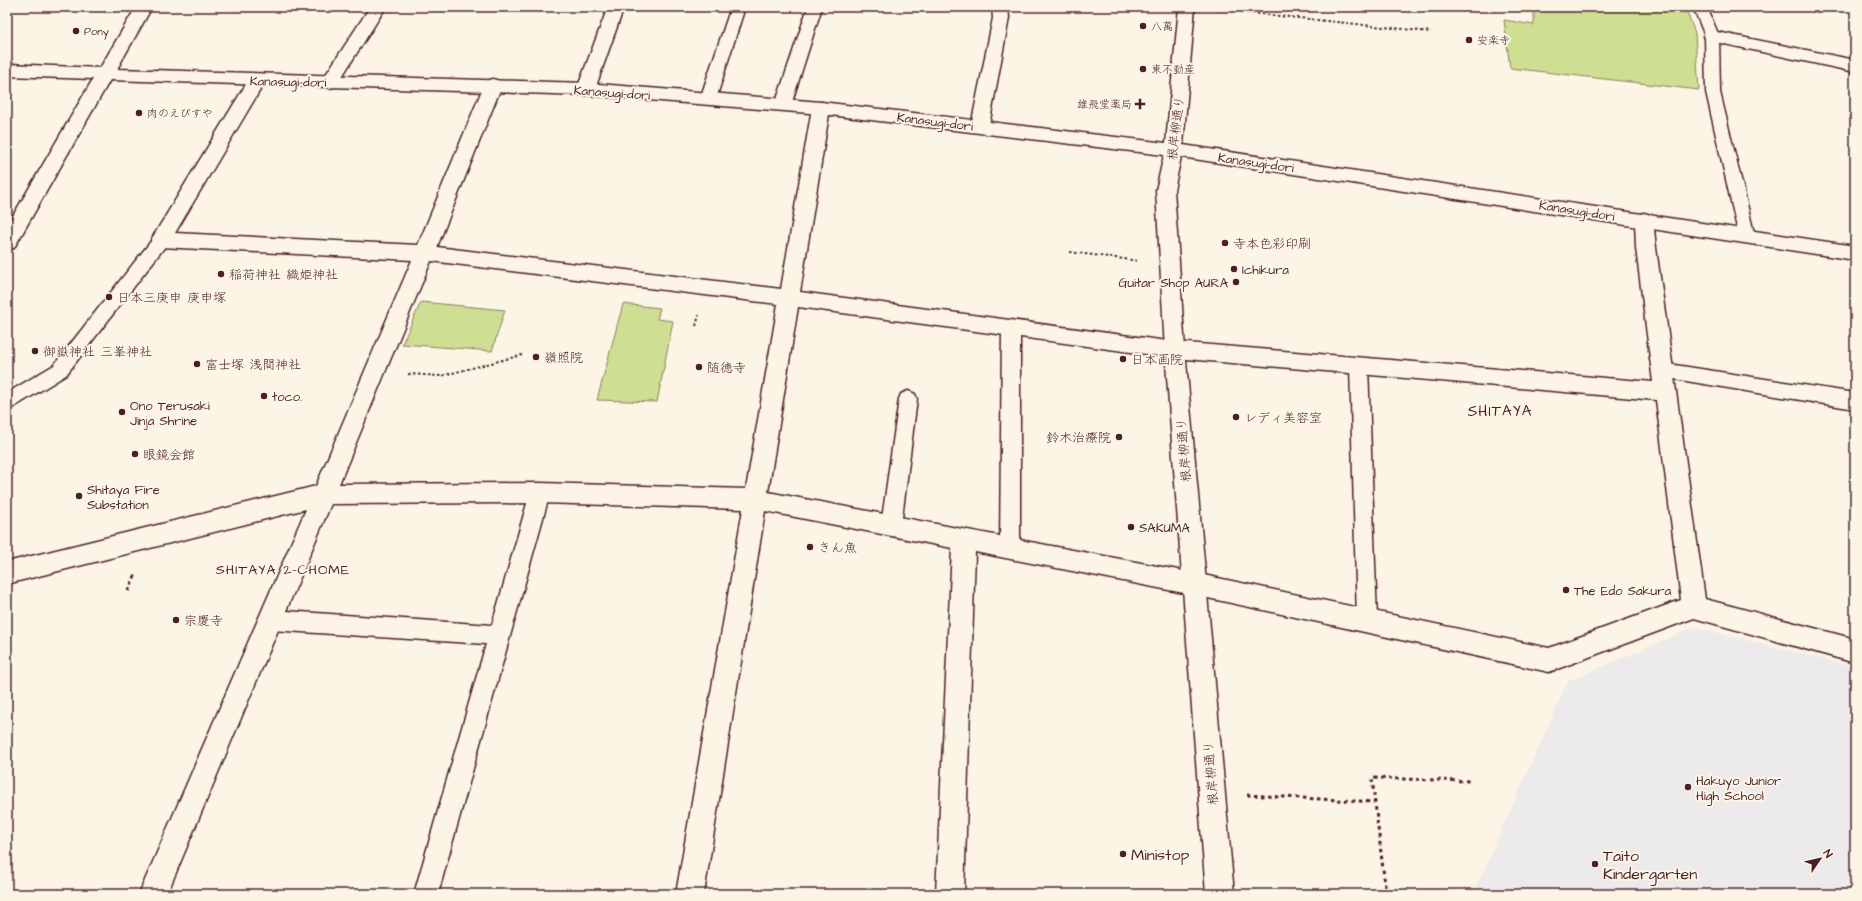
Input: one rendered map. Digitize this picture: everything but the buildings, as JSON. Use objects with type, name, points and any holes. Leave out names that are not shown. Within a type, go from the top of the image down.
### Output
[{"type":"street","points":[[7,243],[144,7]]},
{"type":"street","points":[[330,82],[378,7]]},
{"type":"street","points":[[586,89],[616,7]]},
{"type":"street","points":[[980,126],[1001,18],[1000,7]]},
{"type":"street","name":"根岸柳通り","points":[[1187,7],[1174,150],[1165,190],[1175,350],[1220,894]]},
{"type":"street","points":[[1712,36],[1855,66]]},
{"type":"street","name":"Kanasugi-dori","points":[[7,70],[257,80],[493,85],[586,89],[821,108],[1174,150],[1855,253]]},
{"type":"street","points":[[257,80],[161,240],[426,253],[789,298],[1175,350],[1665,392]]},
{"type":"street","points":[[153,894],[325,494],[426,253],[493,85]]},
{"type":"street","points":[[690,894],[821,108]]},
{"type":"street","points":[[1644,220],[1646,248],[1694,608]]},
{"type":"street","points":[[7,573],[325,494],[540,493],[756,499],[1194,584],[1549,660],[1694,608],[1855,651]]},
{"type":"street","points":[[950,894],[964,540]]},
{"type":"lane","points":[[708,99],[738,7]]},
{"type":"lane","points":[[783,105],[815,7]]},
{"type":"lane","points":[[1700,7],[1712,36],[1713,92],[1747,236]]},
{"type":"lane","points":[[7,402],[60,370],[161,240]]},
{"type":"lane","points":[[1010,549],[1011,328]]},
{"type":"lane","points":[[1359,366],[1367,620]]},
{"type":"lane","points":[[1662,370],[1855,401]]},
{"type":"lane","points":[[891,526],[908,399]]},
{"type":"lane","points":[[426,894],[540,493]]},
{"type":"lane","points":[[270,620],[499,635]]},
{"type":"path","points":[[1242,12],[1431,32]]},
{"type":"path","points":[[1070,252],[1140,261]]},
{"type":"path","points":[[376,372],[441,376],[522,355]]},
{"type":"path","points":[[1386,894],[1372,778],[1470,782]]},
{"type":"path","points":[[1245,795],[1375,802]]},
{"type":"shaded area","name":"Hakuyo Junior High School","points":[[1695,627],[1855,667],[1855,894],[1473,894],[1568,681]]},
{"type":"green space","points":[[1534,7],[1685,7],[1695,33],[1699,90],[1510,68],[1504,20],[1534,25]]},
{"type":"green space","points":[[421,302],[505,310],[492,351],[402,344]]},
{"type":"green space","points":[[623,304],[660,308],[657,319],[673,321],[657,402],[597,400]]},
{"type":"place","name":"八萬","points":[[1143,26]]},
{"type":"place","name":"Pony","points":[[76,31]]},
{"type":"place","name":"安楽寺","points":[[1469,40]]},
{"type":"place","name":"東不動産","points":[[1143,69]]},
{"type":"place","name":"雄飛堂薬局","points":[[1140,104]]},
{"type":"place","name":"肉のえびすや","points":[[139,113]]},
{"type":"place","name":"寺本色彩印刷","points":[[1225,243]]},
{"type":"place","name":"Ichikura","points":[[1234,269]]},
{"type":"place","name":"稲荷神社 織姫神社","points":[[221,274]]},
{"type":"place","name":"Guitar Shop AURA","points":[[1236,282]]},
{"type":"place","name":"日本三庚申 庚申塚","points":[[109,297]]},
{"type":"place","name":"御嶽神社 三峯神社","points":[[35,351]]},
{"type":"place","name":"嶺照院","points":[[536,357]]},
{"type":"place","name":"日本画院","points":[[1123,359]]},
{"type":"place","name":"富士塚 浅間神社","points":[[197,364]]},
{"type":"place","name":"随徳寺","points":[[699,367]]},
{"type":"place","name":"toco.","points":[[264,396]]},
{"type":"place","name":"Ono Terusaki Jinja Shrine","points":[[122,412]]},
{"type":"place","name":"レディ美容室","points":[[1236,417]]},
{"type":"place","name":"鈴木治療院","points":[[1119,437]]},
{"type":"place","name":"眼鏡会館","points":[[135,454]]},
{"type":"place","name":"Shitaya Fire Substation","points":[[79,496]]},
{"type":"place","name":"SAKUMA","points":[[1131,527]]},
{"type":"place","name":"きん魚","points":[[810,547]]},
{"type":"place","name":"The Edo Sakura","points":[[1566,590]]},
{"type":"place","name":"宗慶寺","points":[[176,620]]},
{"type":"place","name":"Hakuyo Junior High School","points":[[1688,787]]},
{"type":"place","name":"Ministop","points":[[1123,854]]},
{"type":"place","name":"Taito Kindergarten","points":[[1595,864]]},
{"type":"district","name":"SHITAYA","points":[[1500,411]]},
{"type":"district","name":"SHITAYA 2-CHOME","points":[[283,569]]}]
